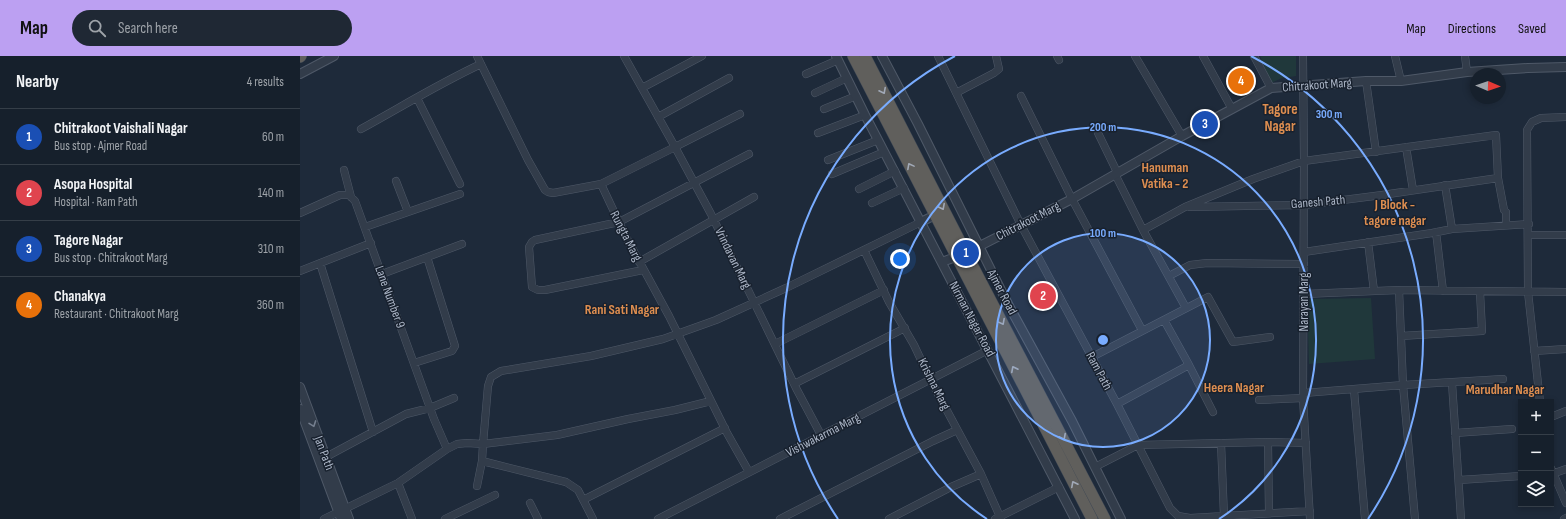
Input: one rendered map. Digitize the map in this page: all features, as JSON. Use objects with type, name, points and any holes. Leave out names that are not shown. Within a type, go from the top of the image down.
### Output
[{"type":"highway","name":"Ajmer Road","points":[[853,56],[935,214],[961,255],[1105,519]]},
{"type":"highway","name":"Ajmer Road","points":[[865,56],[961,255],[1092,519]]},
{"type":"street","points":[[300,74],[334,56]]},
{"type":"street","points":[[477,56],[528,160],[545,190],[548,192],[553,193],[601,184],[740,114]]},
{"type":"street","name":"Vrindavan Marg","points":[[624,56],[714,220],[794,384],[821,435]]},
{"type":"street","points":[[642,88],[702,56]]},
{"type":"street","points":[[882,56],[1121,519]]},
{"type":"street","name":"Ram Path","points":[[938,56],[1021,225],[1117,404],[1170,508],[1178,516],[1190,518],[1224,516]]},
{"type":"street","points":[[956,93],[999,69],[996,56]]},
{"type":"street","points":[[1135,56],[1182,136]]},
{"type":"street","points":[[1203,56],[1232,109]]},
{"type":"street","points":[[1254,56],[1271,88]]},
{"type":"street","name":"Narayan Marg","points":[[1303,56],[1304,396],[1310,519]]},
{"type":"street","points":[[1395,56],[1401,81]]},
{"type":"street","points":[[1465,56],[1467,72]]},
{"type":"street","points":[[806,74],[837,58]]},
{"type":"street","name":"Nirman Nagar Road","points":[[837,58],[884,152],[1075,519]]},
{"type":"street","points":[[361,128],[417,98],[446,80],[480,64]]},
{"type":"street","name":"Chitrakoot Marg","points":[[942,262],[961,255],[1021,225],[1271,88],[1401,81],[1467,72],[1566,67]]},
{"type":"street","points":[[658,117],[729,78]]},
{"type":"street","points":[[815,93],[847,78]]},
{"type":"street","points":[[1366,82],[1376,152]]},
{"type":"street","points":[[824,110],[856,96]]},
{"type":"street","points":[[1020,96],[1142,330]]},
{"type":"street","points":[[417,98],[460,184]]},
{"type":"street","points":[[818,133],[865,115]]},
{"type":"street","points":[[1540,399],[1528,292],[1529,224],[1527,130],[1532,122],[1541,118],[1566,117]]},
{"type":"street","points":[[1098,133],[1143,230],[1186,308]]},
{"type":"street","points":[[1143,230],[1185,207],[1253,179],[1304,162],[1496,136],[1498,178],[1504,210],[1506,212],[1506,225]]},
{"type":"street","points":[[828,160],[878,140]]},
{"type":"street","points":[[1406,147],[1413,190]]},
{"type":"street","points":[[832,174],[884,152]]},
{"type":"street","points":[[643,270],[546,290],[538,290],[532,287],[529,252],[532,242],[535,240],[619,222],[749,154]]},
{"type":"street","name":"Lane Number 9","points":[[344,170],[351,197],[355,201],[365,227],[430,408],[447,449]]},
{"type":"street","points":[[859,188],[895,171]]},
{"type":"street","name":"Ganesh Path","points":[[1185,207],[1304,205],[1498,178]]},
{"type":"street","points":[[396,181],[408,212]]},
{"type":"street","name":"Rungta Marg","points":[[601,184],[643,270],[678,334],[740,459],[750,472]]},
{"type":"street","points":[[1445,185],[1452,229]]},
{"type":"street","points":[[872,203],[904,188]]},
{"type":"street","points":[[365,227],[460,194]]},
{"type":"street","points":[[300,211],[340,195],[349,195],[351,197]]},
{"type":"street","points":[[639,262],[754,197]]},
{"type":"street","points":[[477,486],[482,461],[488,386],[491,376],[501,371],[591,356],[678,334],[716,320],[754,303],[935,214]]},
{"type":"street","points":[[1304,252],[1452,229],[1529,224]]},
{"type":"street","points":[[1436,232],[1443,291]]},
{"type":"street","points":[[1528,236],[1566,235]]},
{"type":"street","points":[[1368,242],[1374,291]]},
{"type":"street","points":[[300,271],[371,243]]},
{"type":"street","points":[[382,274],[462,244]]},
{"type":"street","name":"Krishna Marg","points":[[864,250],[980,474],[999,518]]},
{"type":"street","points":[[414,363],[452,351],[455,346],[427,257]]},
{"type":"street","points":[[320,263],[373,432]]},
{"type":"street","points":[[1169,276],[1190,265],[1207,263],[1304,264]]},
{"type":"street","points":[[775,344],[884,290]]},
{"type":"street","points":[[1399,290],[1403,385],[1415,519]]},
{"type":"street","points":[[1304,294],[1399,290],[1566,292]]},
{"type":"street","points":[[1401,336],[1482,330],[1480,292]]},
{"type":"street","points":[[1092,357],[1208,297],[1233,342],[1270,337]]},
{"type":"street","points":[[1164,320],[1213,412]]},
{"type":"street","points":[[794,384],[905,328]]},
{"type":"street","points":[[1534,351],[1566,349]]},
{"type":"street","name":"Vishwakarma Marg","points":[[658,519],[988,350]]},
{"type":"street","points":[[1117,404],[1189,365]]},
{"type":"street","points":[[1259,400],[1403,385],[1503,379]]},
{"type":"street","points":[[1452,382],[1461,519]]},
{"type":"street","name":"Jan Path","points":[[300,387],[326,457],[342,514]]},
{"type":"street","points":[[1354,390],[1365,519]]},
{"type":"street","points":[[326,457],[406,414],[430,408],[454,398]]},
{"type":"street","points":[[324,519],[342,514],[398,483],[447,449],[457,444],[483,444],[557,435],[711,401]]},
{"type":"street","name":"Jan Path","points":[[300,409],[342,514],[350,519]]},
{"type":"street","points":[[1554,416],[1566,411]]},
{"type":"street","points":[[583,500],[725,428]]},
{"type":"street","points":[[1455,433],[1512,428]]},
{"type":"street","points":[[780,519],[957,430]]},
{"type":"street","points":[[1095,467],[1138,445],[1268,442],[1306,443]]},
{"type":"street","points":[[1268,442],[1269,513]]},
{"type":"street","points":[[1221,443],[1224,516],[1310,511]]},
{"type":"street","points":[[482,461],[566,482],[578,490],[593,519]]},
{"type":"street","points":[[1554,471],[1566,468]]},
{"type":"street","points":[[889,519],[951,487],[980,474]]},
{"type":"street","points":[[1459,480],[1518,476]]},
{"type":"street","points":[[1554,476],[1566,503]]},
{"type":"street","points":[[398,483],[412,519]]},
{"type":"street","points":[[999,518],[1059,487]]},
{"type":"street","points":[[445,519],[496,495]]},
{"type":"street","points":[[530,503],[538,519]]},
{"type":"green space","points":[[1260,56],[1296,56],[1296,76],[1282,78],[1271,83]]},
{"type":"green space","points":[[1371,298],[1375,359],[1309,364],[1307,299]]},
{"type":"place","name":"Chanakya","points":[[1241,81]]},
{"type":"place","name":"Tagore Nagar","points":[[1205,124]]},
{"type":"place","name":"Chitrakoot Vaishali Nagar","points":[[966,253]]},
{"type":"place","name":"Asopa Hospital","points":[[1043,296]]},
{"type":"district","name":"Tagore Nagar","points":[[1280,118]]},
{"type":"district","name":"Hanuman Vatika - 2","points":[[1165,176]]},
{"type":"district","name":"J Block - tagore nagar","points":[[1395,212]]},
{"type":"district","name":"Rani Sati Nagar","points":[[622,309]]},
{"type":"district","name":"Heera Nagar","points":[[1234,387]]},
{"type":"district","name":"Marudhar Nagar","points":[[1505,389]]}]
